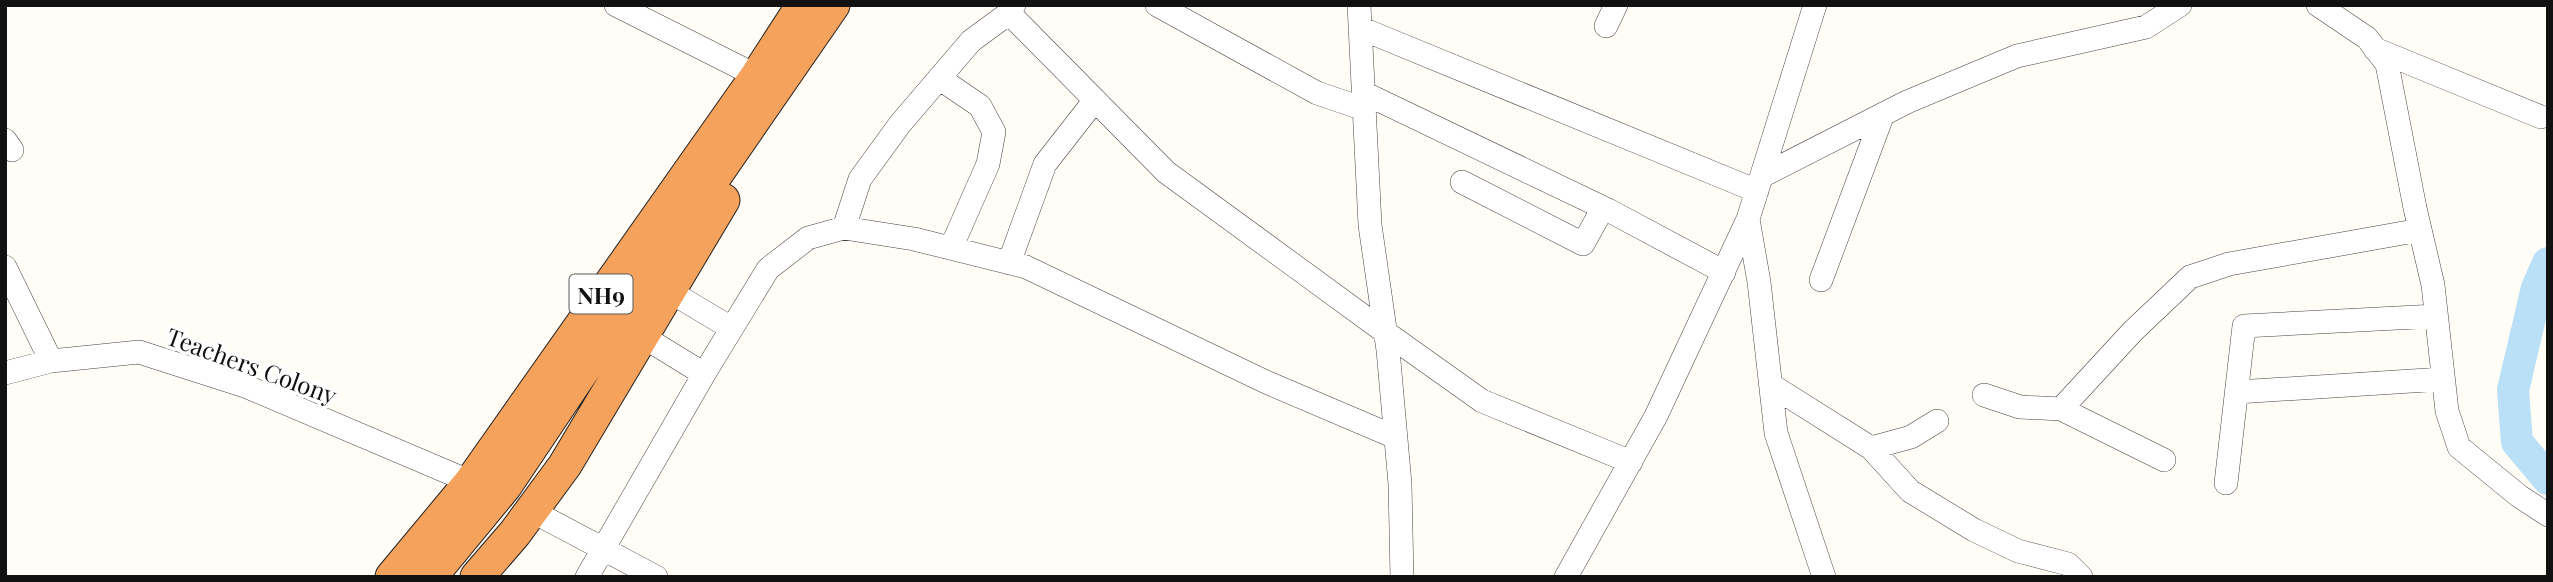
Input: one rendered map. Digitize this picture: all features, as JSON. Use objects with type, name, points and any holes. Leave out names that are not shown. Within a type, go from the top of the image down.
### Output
[{"type":"highway","name":"NH9","points":[[430,577],[505,486],[766,82],[803,5]]},
{"type":"highway","name":"NH9","points":[[391,577],[471,482],[766,82],[833,5]]},
{"type":"highway","points":[[477,577],[515,534],[565,465],[732,186],[766,82]]},
{"type":"street","points":[[616,5],[766,82]]},
{"type":"street","points":[[1157,5],[1317,93],[1364,101],[1603,208],[1724,272]]},
{"type":"street","points":[[1359,5],[1370,225],[1385,332],[1400,484],[1402,577]]},
{"type":"street","points":[[1566,577],[1656,416],[1748,219],[1815,5]]},
{"type":"street","points":[[1760,183],[1884,114],[2017,56],[2146,27],[2180,5]]},
{"type":"street","points":[[2318,5],[2367,38],[2387,64],[2433,285],[2447,411],[2459,447],[2519,496],[2548,515]]},
{"type":"street","points":[[844,228],[860,179],[900,124],[971,41],[1012,9],[1095,100],[1166,172],[1385,332],[1482,401],[1631,461]]},
{"type":"street","points":[[1360,28],[1760,183]]},
{"type":"street","points":[[2375,49],[2541,117]]},
{"type":"street","points":[[939,78],[980,106],[994,132],[988,164],[951,248]]},
{"type":"street","points":[[1009,263],[1045,164],[1095,100]]},
{"type":"street","points":[[1821,280],[1884,114]]},
{"type":"street","points":[[1462,182],[1583,244],[1603,208]]},
{"type":"street","points":[[1748,219],[1759,282],[1776,432],[1824,577]]},
{"type":"street","points":[[587,577],[768,269],[808,238],[844,228],[914,239],[1037,272],[1266,382],[1395,437]]},
{"type":"street","points":[[2061,409],[2133,331],[2190,277],[2229,264],[2420,230]]},
{"type":"street","points":[[5,267],[51,361]]},
{"type":"street","points":[[669,291],[731,328]]},
{"type":"street","points":[[2226,482],[2244,326],[2436,316]]},
{"type":"street","points":[[642,336],[704,374]]},
{"type":"street","name":"Teachers Colony","points":[[5,373],[51,361],[139,352],[245,386],[471,482]]},
{"type":"street","points":[[2237,392],[2443,380]]},
{"type":"street","points":[[1771,385],[1871,448],[1910,491],[1974,530],[2018,551],[2068,564],[2081,577]]},
{"type":"street","points":[[1984,395],[2020,407],[2061,409],[2164,460]]},
{"type":"street","points":[[1871,448],[1911,437],[1937,421]]},
{"type":"street","points":[[531,511],[656,577]]},
{"type":"waterway","points":[[2548,263],[2537,288],[2513,390],[2517,442],[2548,479]]}]
